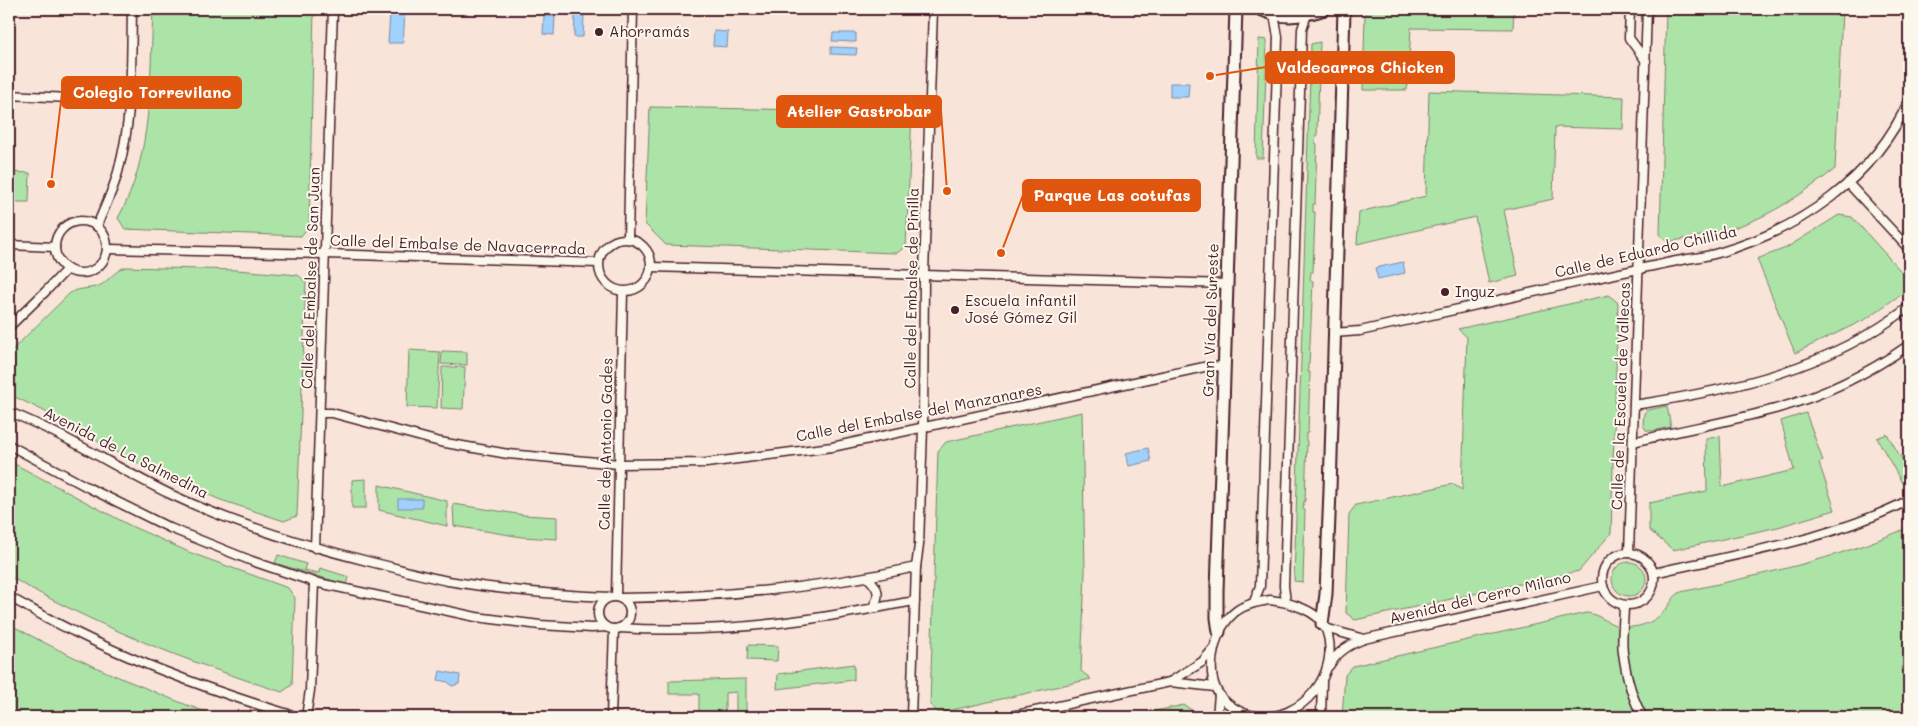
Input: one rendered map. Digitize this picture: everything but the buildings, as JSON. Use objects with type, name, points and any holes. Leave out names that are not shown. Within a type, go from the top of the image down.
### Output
[{"type":"main road","points":[[1261,9],[1274,14],[1290,16],[1307,14],[1323,9]]},
{"type":"street","points":[[97,226],[118,173],[126,134],[130,101],[132,9]]},
{"type":"street","name":"Calle del Embalse de San Juan","points":[[315,548],[333,9]]},
{"type":"street","points":[[628,239],[633,9]]},
{"type":"street","name":"Calle del Embalse de Pinilla","points":[[911,717],[923,428],[924,274],[933,9]]},
{"type":"street","name":"Gran Vía del Sureste","points":[[1219,632],[1217,590],[1236,9]]},
{"type":"street","points":[[1170,682],[1217,691],[1235,709],[1255,717],[1280,716],[1308,700],[1319,686],[1325,671],[1328,658],[1324,626],[1330,490],[1344,9]]},
{"type":"street","points":[[1630,9],[1629,38],[1646,61]]},
{"type":"street","name":"Calle de la Escuela de Vallecas","points":[[1629,553],[1647,9]]},
{"type":"street","points":[[1254,602],[1260,586],[1278,37],[1274,14]]},
{"type":"street","points":[[1286,602],[1284,586],[1302,29],[1307,14]]},
{"type":"street","points":[[9,95],[130,101]]},
{"type":"street","name":"Calle de Eduardo Chillida","points":[[1334,333],[1360,331],[1716,253],[1747,243],[1803,218],[1848,183],[1870,161],[1900,122],[1909,100]]},
{"type":"street","points":[[1848,183],[1909,249]]},
{"type":"street","points":[[73,222],[89,222],[97,226],[107,240],[108,249],[102,263],[89,272],[82,274],[67,269],[56,256],[56,239],[60,232],[73,222]]},
{"type":"street","points":[[628,239],[641,244],[649,254],[652,267],[647,281],[632,291],[623,292],[612,288],[605,282],[598,263],[607,246],[619,240],[628,239]]},
{"type":"street","points":[[9,245],[55,247]]},
{"type":"street","name":"Calle del Embalse de Navacerrada","points":[[108,249],[598,263]]},
{"type":"street","points":[[652,267],[1227,284]]},
{"type":"street","points":[[9,327],[67,269]]},
{"type":"street","name":"Calle de Antonio Gades","points":[[615,597],[623,292]]},
{"type":"street","points":[[1634,405],[1681,398],[1787,372],[1861,339],[1909,307]]},
{"type":"street","points":[[1633,442],[1776,409],[1802,400],[1852,379],[1909,345]]},
{"type":"street","name":"Calle del Embalse del Manzanares","points":[[320,413],[332,413],[440,442],[508,454],[619,464],[706,463],[832,447],[1204,366],[1225,366]]},
{"type":"street","name":"Avenida de La Salmedina","points":[[9,412],[35,422],[172,495],[238,522],[315,548],[447,580],[515,590],[615,597],[693,597],[747,593],[868,578],[916,567]]},
{"type":"street","points":[[9,445],[89,488],[170,528],[252,561],[314,582],[476,617],[540,625],[592,628],[695,629],[752,625],[915,602]]},
{"type":"street","points":[[1654,573],[1811,538],[1856,523],[1909,500]]},
{"type":"street","points":[[1621,554],[1638,554],[1645,559],[1654,573],[1652,590],[1641,602],[1624,605],[1611,598],[1603,586],[1602,578],[1608,563],[1621,554]]},
{"type":"street","points":[[868,578],[878,590],[878,598],[872,608]]},
{"type":"street","points":[[306,717],[310,690],[314,582]]},
{"type":"street","name":"Avenida del Cerro Milano","points":[[1325,671],[1336,655],[1348,646],[1364,639],[1603,586]]},
{"type":"street","points":[[9,597],[73,632],[145,664],[218,691],[298,717]]},
{"type":"street","points":[[615,597],[627,604],[630,613],[627,622],[613,628],[602,623],[598,614],[601,603],[615,597]]},
{"type":"street","points":[[1217,717],[1217,691],[1213,669],[1213,650],[1219,632],[1235,612],[1254,602],[1270,600],[1286,602],[1308,610],[1324,626]]},
{"type":"street","points":[[1624,605],[1622,651],[1638,710],[1643,717]]},
{"type":"street","name":"Avenida del Cerro Milano","points":[[1324,626],[1364,639]]},
{"type":"street","points":[[611,717],[613,628]]},
{"type":"street","points":[[1007,717],[1170,682],[1202,662],[1213,650]]},
{"type":"street","points":[[1321,717],[1322,680]]},
{"type":"green space","points":[[153,9],[314,9],[309,226],[301,236],[125,229],[118,218],[138,169],[148,116]]},
{"type":"green space","points":[[1367,9],[1514,9],[1513,29],[1411,28],[1407,90],[1363,90],[1365,14]]},
{"type":"green space","points":[[1666,9],[1842,9],[1835,169],[1788,202],[1750,222],[1719,232],[1667,242],[1660,234]]},
{"type":"green space","points":[[1259,39],[1267,40],[1263,158],[1256,158]]},
{"type":"green space","points":[[1320,42],[1317,135],[1315,143],[1317,144],[1315,204],[1313,204],[1313,212],[1315,212],[1313,272],[1311,272],[1310,280],[1313,281],[1308,364],[1308,372],[1310,372],[1308,433],[1306,433],[1305,501],[1303,509],[1305,510],[1303,582],[1294,581],[1311,44]]},
{"type":"green space","points":[[1429,91],[1624,97],[1623,129],[1555,127],[1553,199],[1504,210],[1518,276],[1489,283],[1475,217],[1357,244],[1359,212],[1426,196]]},
{"type":"green space","points":[[650,107],[912,112],[906,246],[897,253],[666,245],[645,224]]},
{"type":"green space","points":[[9,172],[30,173],[29,202],[9,202]]},
{"type":"green space","points":[[1839,215],[1852,217],[1907,278],[1907,290],[1866,319],[1795,353],[1757,259],[1786,248]]},
{"type":"green space","points":[[126,267],[237,270],[298,275],[306,282],[297,516],[284,521],[218,499],[125,457],[50,414],[9,394],[9,353],[70,293],[99,286]]},
{"type":"green space","points":[[1609,295],[1618,303],[1611,533],[1579,571],[1355,620],[1346,613],[1349,514],[1356,505],[1453,484],[1462,490],[1467,337],[1458,329]]},
{"type":"green space","points":[[409,350],[440,352],[437,408],[407,407]]},
{"type":"green space","points":[[442,351],[467,352],[467,365],[441,364]]},
{"type":"green space","points":[[442,367],[465,367],[463,409],[441,408]]},
{"type":"green space","points":[[1667,406],[1671,427],[1652,431],[1646,430],[1643,425],[1644,413],[1648,410]]},
{"type":"green space","points":[[1082,412],[1085,572],[1081,671],[1091,679],[939,713],[930,705],[938,451],[946,442]]},
{"type":"green space","points":[[1806,413],[1823,461],[1819,463],[1835,510],[1778,527],[1673,550],[1649,530],[1649,503],[1707,491],[1706,439],[1720,436],[1722,487],[1794,470],[1781,421]]},
{"type":"green space","points":[[1887,434],[1909,471],[1909,479],[1902,483],[1877,438]]},
{"type":"green space","points":[[9,461],[131,526],[191,553],[288,588],[295,598],[292,685],[282,692],[143,642],[75,611],[9,576]]},
{"type":"green space","points":[[366,479],[366,508],[352,508],[352,480]]},
{"type":"green space","points":[[379,485],[447,501],[447,526],[379,510]]},
{"type":"green space","points":[[453,504],[524,515],[557,517],[557,539],[522,537],[454,526]]},
{"type":"green space","points":[[1909,527],[1909,717],[1342,717],[1345,675],[1353,666],[1586,613],[1618,626],[1638,626],[1651,622],[1662,614],[1676,595],[1681,592],[1797,566],[1854,549]]},
{"type":"green space","points":[[278,555],[306,564],[304,570],[319,573],[320,568],[349,577],[347,585],[275,563]]},
{"type":"green space","points":[[1629,562],[1641,567],[1646,579],[1641,591],[1629,596],[1617,591],[1612,579],[1617,567]]},
{"type":"green space","points":[[9,624],[109,673],[222,717],[9,717]]},
{"type":"green space","points":[[748,645],[778,646],[777,661],[747,660]]},
{"type":"green space","points":[[854,664],[854,680],[777,689],[778,674]]},
{"type":"green space","points":[[746,679],[746,717],[736,717],[736,692],[725,693],[725,717],[699,717],[699,694],[669,694],[669,681]]},
{"type":"green space","points":[[1184,705],[1193,711],[1192,717],[1126,717]]},
{"type":"water","points":[[390,13],[405,13],[403,43],[388,43]]},
{"type":"water","points":[[575,15],[584,15],[583,37],[574,37]]},
{"type":"water","points":[[544,16],[555,16],[554,35],[543,34]]},
{"type":"water","points":[[714,31],[728,32],[727,47],[713,46]]},
{"type":"water","points":[[833,33],[856,33],[856,42],[832,41]]},
{"type":"water","points":[[831,47],[857,48],[856,55],[831,54]]},
{"type":"water","points":[[1170,83],[1189,83],[1188,97],[1170,97]]},
{"type":"water","points":[[1403,262],[1405,273],[1378,279],[1375,268]]},
{"type":"water","points":[[1148,448],[1151,461],[1129,466],[1126,453]]},
{"type":"water","points":[[398,499],[422,499],[422,508],[398,508]]},
{"type":"water","points":[[440,671],[460,675],[459,684],[452,686],[448,682],[438,680]]},
{"type":"place","name":"Ahorramás","points":[[599,32]]},
{"type":"place","name":"Valdecarros Chicken","points":[[1210,76]]},
{"type":"place","name":"Colegio Torrevilano","points":[[51,184]]},
{"type":"place","name":"Atelier Gastrobar","points":[[947,191]]},
{"type":"place","name":"Parque Las cotufas","points":[[1001,253]]},
{"type":"place","name":"Inguz","points":[[1445,292]]},
{"type":"place","name":"Escuela infantil José Gómez Gil","points":[[955,310]]}]
